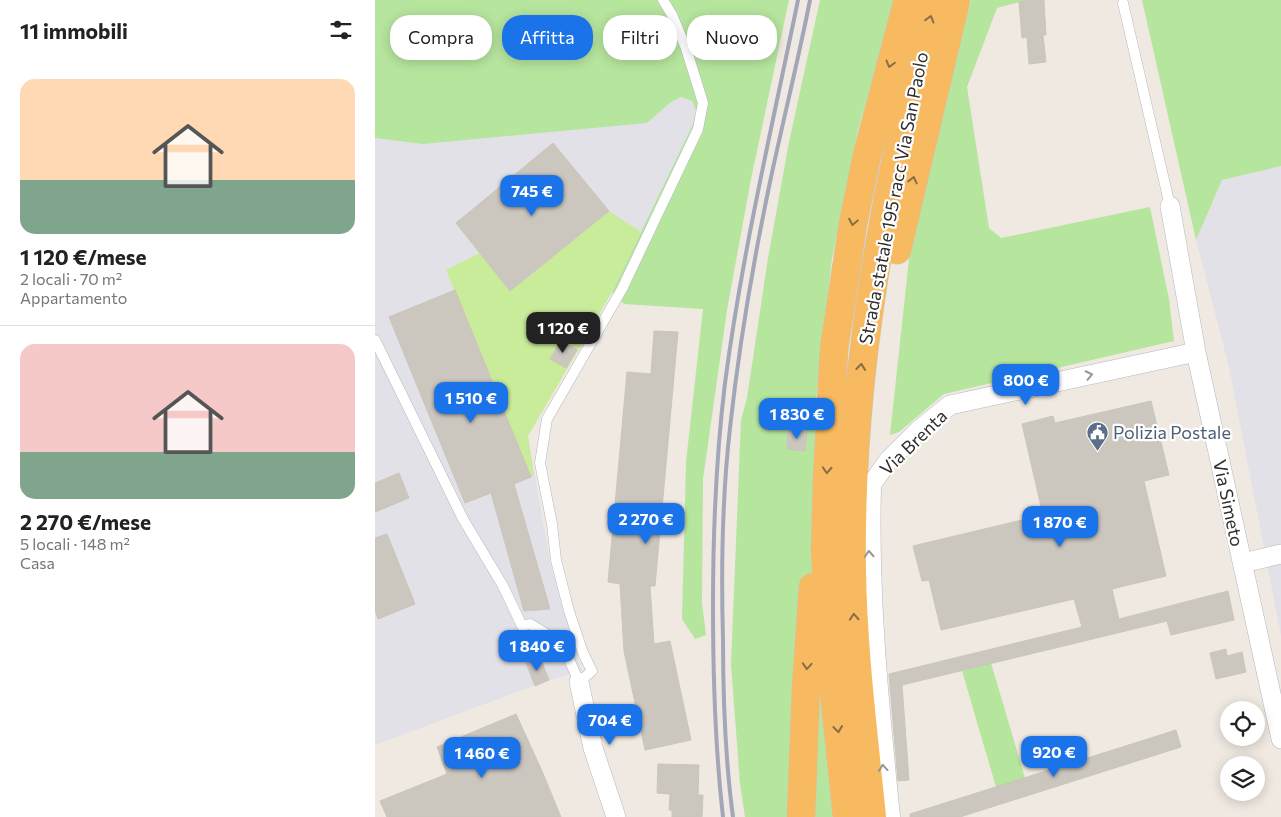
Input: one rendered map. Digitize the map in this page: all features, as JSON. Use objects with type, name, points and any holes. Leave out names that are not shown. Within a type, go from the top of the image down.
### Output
[{"type":"highway","name":"Strada statale 195 racc Via San Paolo","points":[[847,817],[831,664],[825,550],[834,349],[853,224],[867,155],[908,0]]},
{"type":"highway","name":"Strada statale 195 racc Via San Paolo","points":[[872,817],[857,665],[851,570],[852,495],[857,411],[866,326],[884,224],[918,62],[935,0]]},
{"type":"highway","points":[[869,488],[878,372],[895,258],[956,0]]},
{"type":"highway","points":[[801,817],[806,686],[813,576],[825,550]]},
{"type":"street","name":"Via Simeto","points":[[1170,206],[1196,352],[1281,740]]},
{"type":"street","name":"Via Brenta","points":[[888,817],[874,674],[868,530],[869,488],[887,461],[919,430],[950,406],[1196,352]]},
{"type":"street","points":[[1243,563],[1281,554]]},
{"type":"street","points":[[579,682],[593,748],[615,817]]},
{"type":"lane","points":[[375,340],[463,519],[503,586],[522,626],[529,624],[550,636],[567,655],[579,682],[592,671],[583,653],[569,611],[558,569],[540,463],[547,419],[622,288],[698,129],[703,103],[686,48],[672,15],[663,0]]},
{"type":"lane","points":[[1123,4],[1170,206]]},
{"type":"shaded area","points":[[375,0],[408,15],[390,15],[390,60],[492,60],[492,53],[502,57],[502,60],[508,60],[647,123],[671,102],[681,97],[692,101],[696,111],[693,124],[612,292],[528,436],[550,562],[582,671],[549,680],[375,745]]},
{"type":"shaded area","points":[[1281,166],[1281,636],[1229,367],[1196,240],[1222,180]]},
{"type":"green space","points":[[375,0],[789,0],[777,57],[777,15],[687,15],[687,60],[776,60],[751,179],[727,310],[703,479],[702,603],[706,635],[695,639],[682,619],[686,462],[703,309],[624,304],[612,292],[693,124],[696,111],[692,101],[681,97],[671,102],[647,123],[423,144],[375,138]]},
{"type":"green space","points":[[820,0],[895,0],[858,130],[832,259],[815,409],[865,417],[878,817],[745,817],[740,784],[731,664],[741,420],[747,398],[768,258],[789,142]]},
{"type":"green space","points":[[971,0],[1027,0],[997,8],[967,87],[989,228],[1001,238],[1150,207],[1169,299],[1174,341],[944,394],[899,432],[890,435],[910,250],[957,50]]},
{"type":"green space","points":[[1142,0],[1281,0],[1281,166],[1222,180],[1196,240]]},
{"type":"green space","points":[[609,211],[641,232],[612,292],[528,436],[534,475],[531,477],[446,270],[480,253],[510,291]]},
{"type":"green space","points":[[991,663],[1025,778],[996,787],[962,671]]},
{"type":"building","points":[[1044,0],[1046,35],[1043,35],[1046,62],[1029,64],[1027,37],[1022,38],[1019,2]]},
{"type":"building","points":[[553,143],[609,211],[510,291],[456,223]]},
{"type":"building","points":[[455,290],[531,477],[514,484],[550,609],[524,611],[491,493],[465,503],[389,317]]},
{"type":"building","points":[[654,331],[678,332],[655,586],[650,586],[654,644],[670,641],[691,740],[645,750],[624,651],[620,584],[608,582],[627,372],[651,374]]},
{"type":"building","points":[[561,340],[577,350],[566,368],[550,359]]},
{"type":"building","points":[[1151,401],[1169,475],[1144,481],[1166,576],[1112,589],[1119,619],[1228,591],[1234,620],[1171,635],[1167,621],[902,685],[909,780],[898,781],[889,674],[1082,627],[1074,599],[941,630],[929,580],[922,581],[913,546],[1043,515],[1022,424],[1053,416],[1055,423]]},
{"type":"building","points":[[788,430],[807,432],[805,451],[787,449]]},
{"type":"building","points":[[399,473],[409,498],[375,512],[375,483]]},
{"type":"building","points":[[387,534],[415,604],[378,619],[375,610],[375,538]]},
{"type":"building","points":[[1226,649],[1227,656],[1242,652],[1246,672],[1216,679],[1210,653]]},
{"type":"building","points":[[540,657],[549,680],[535,686],[526,663]]},
{"type":"building","points":[[516,714],[561,817],[387,817],[380,801],[447,774],[437,747]]},
{"type":"building","points":[[1176,730],[1181,747],[960,817],[910,817],[910,814]]},
{"type":"building","points":[[658,764],[699,765],[698,795],[703,795],[702,817],[672,817],[672,810],[669,810],[670,794],[657,793]]},
{"type":"railway","points":[[723,817],[716,738],[713,633],[714,522],[719,439],[725,383],[740,287],[798,0]]},
{"type":"railway","points":[[733,817],[726,751],[723,684],[722,559],[727,454],[742,335],[752,274],[810,0]]},
{"type":"place","name":"Polizia Postale","points":[[1097,451]]}]
